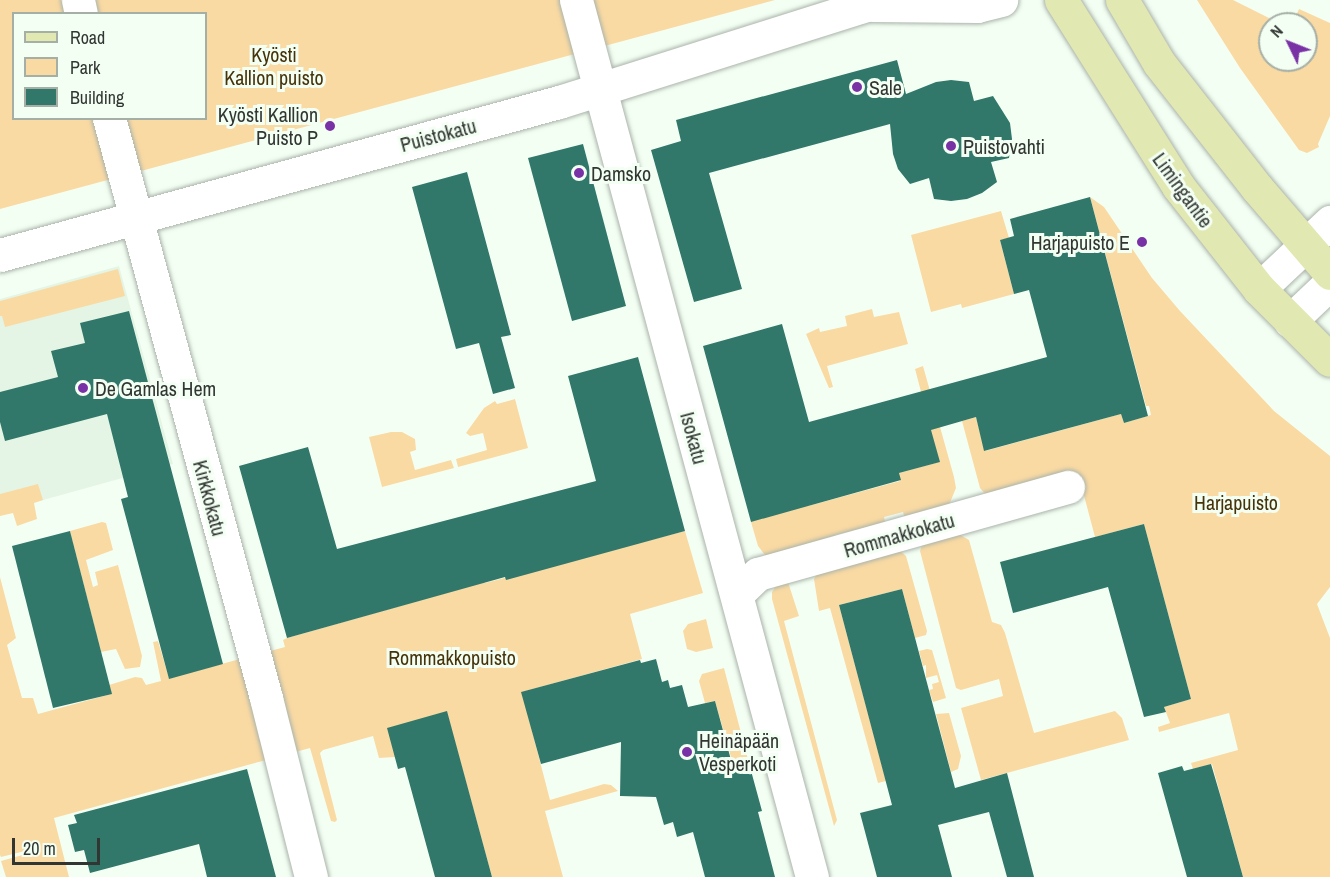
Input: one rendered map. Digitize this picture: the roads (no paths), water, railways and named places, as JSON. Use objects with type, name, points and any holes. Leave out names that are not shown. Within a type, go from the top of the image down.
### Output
[{"type":"main road","name":"Limingantie","points":[[1061,0],[1178,186],[1259,289],[1330,360]]},
{"type":"main road","points":[[1122,0],[1159,63],[1305,246],[1330,273]]},
{"type":"street","name":"Isokatu","points":[[576,0],[812,877]]},
{"type":"street","name":"Puistokatu","points":[[0,255],[601,89],[877,2],[976,6],[1001,0]]},
{"type":"street","name":"Kirkkokatu","points":[[111,120],[266,698],[311,877]]},
{"type":"street","points":[[1259,289],[1330,222]]},
{"type":"street","points":[[1290,321],[1330,283]]},
{"type":"street","name":"Rommakkokatu","points":[[737,594],[758,574],[1068,487]]},
{"type":"place","name":"Sale","points":[[857,87]]},
{"type":"place","name":"Kyösti Kallion Puisto P","points":[[330,126]]},
{"type":"place","name":"Puistovahti","points":[[951,146]]},
{"type":"place","name":"Damsko","points":[[579,173]]},
{"type":"place","name":"Harjapuisto E","points":[[1142,242]]},
{"type":"place","name":"De Gamlas Hem","points":[[83,388]]},
{"type":"place","name":"Heinäpään Vesperkoti","points":[[687,752]]},
{"type":"park label","name":"Kyösti Kallion puisto","points":[[274,66]]},
{"type":"park label","name":"Harjapuisto","points":[[1236,502]]},
{"type":"park label","name":"Rommakkopuisto","points":[[452,657]]}]
